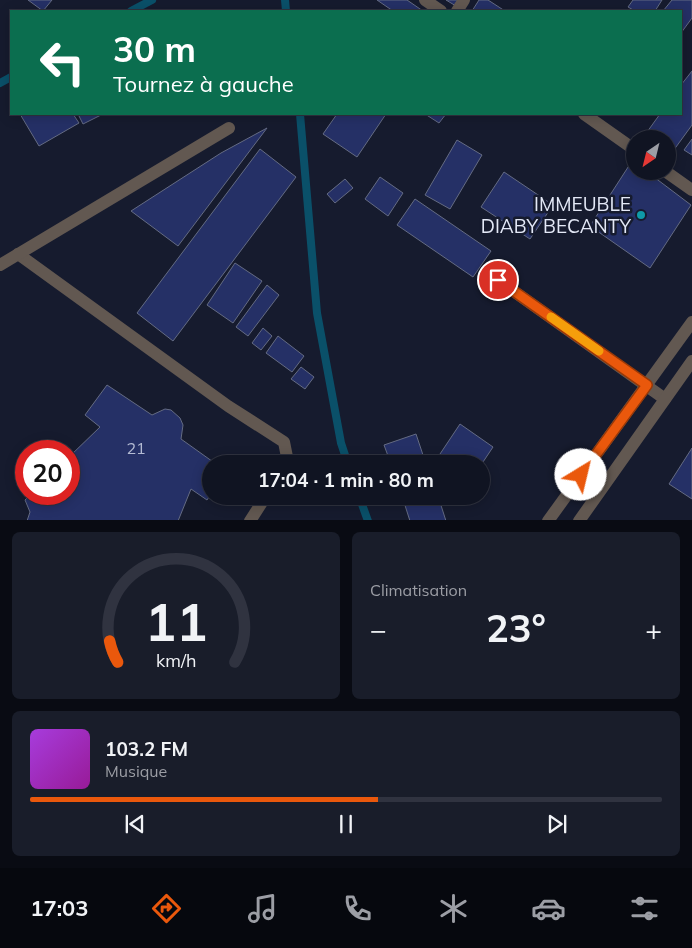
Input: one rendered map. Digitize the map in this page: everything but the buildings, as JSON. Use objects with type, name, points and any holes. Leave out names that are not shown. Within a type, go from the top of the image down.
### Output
[{"type":"street","points":[[425,0],[439,10]]},
{"type":"street","points":[[585,115],[626,144]]},
{"type":"street","points":[[0,265],[229,128]]},
{"type":"street","points":[[676,179],[692,190]]},
{"type":"street","points":[[18,254],[228,406],[284,442],[287,455]]},
{"type":"street","points":[[498,280],[665,399]]},
{"type":"street","points":[[548,520],[692,322]]},
{"type":"street","points":[[578,520],[692,360]]},
{"type":"street","points":[[250,520],[260,505]]},
{"type":"waterway","points":[[133,10],[152,0]]},
{"type":"waterway","points":[[285,0],[286,10]]},
{"type":"waterway","points":[[0,83],[10,78]]},
{"type":"waterway","points":[[300,115],[317,313],[341,443],[345,455]]},
{"type":"waterway","points":[[362,505],[368,520]]},
{"type":"slow traffic","points":[[551,317],[599,351]]},
{"type":"place","name":"IMMEUBLE DIABY BECANTY","points":[[641,215]]},
{"type":"route","points":[[498,280],[647,385],[581,475]]}]
